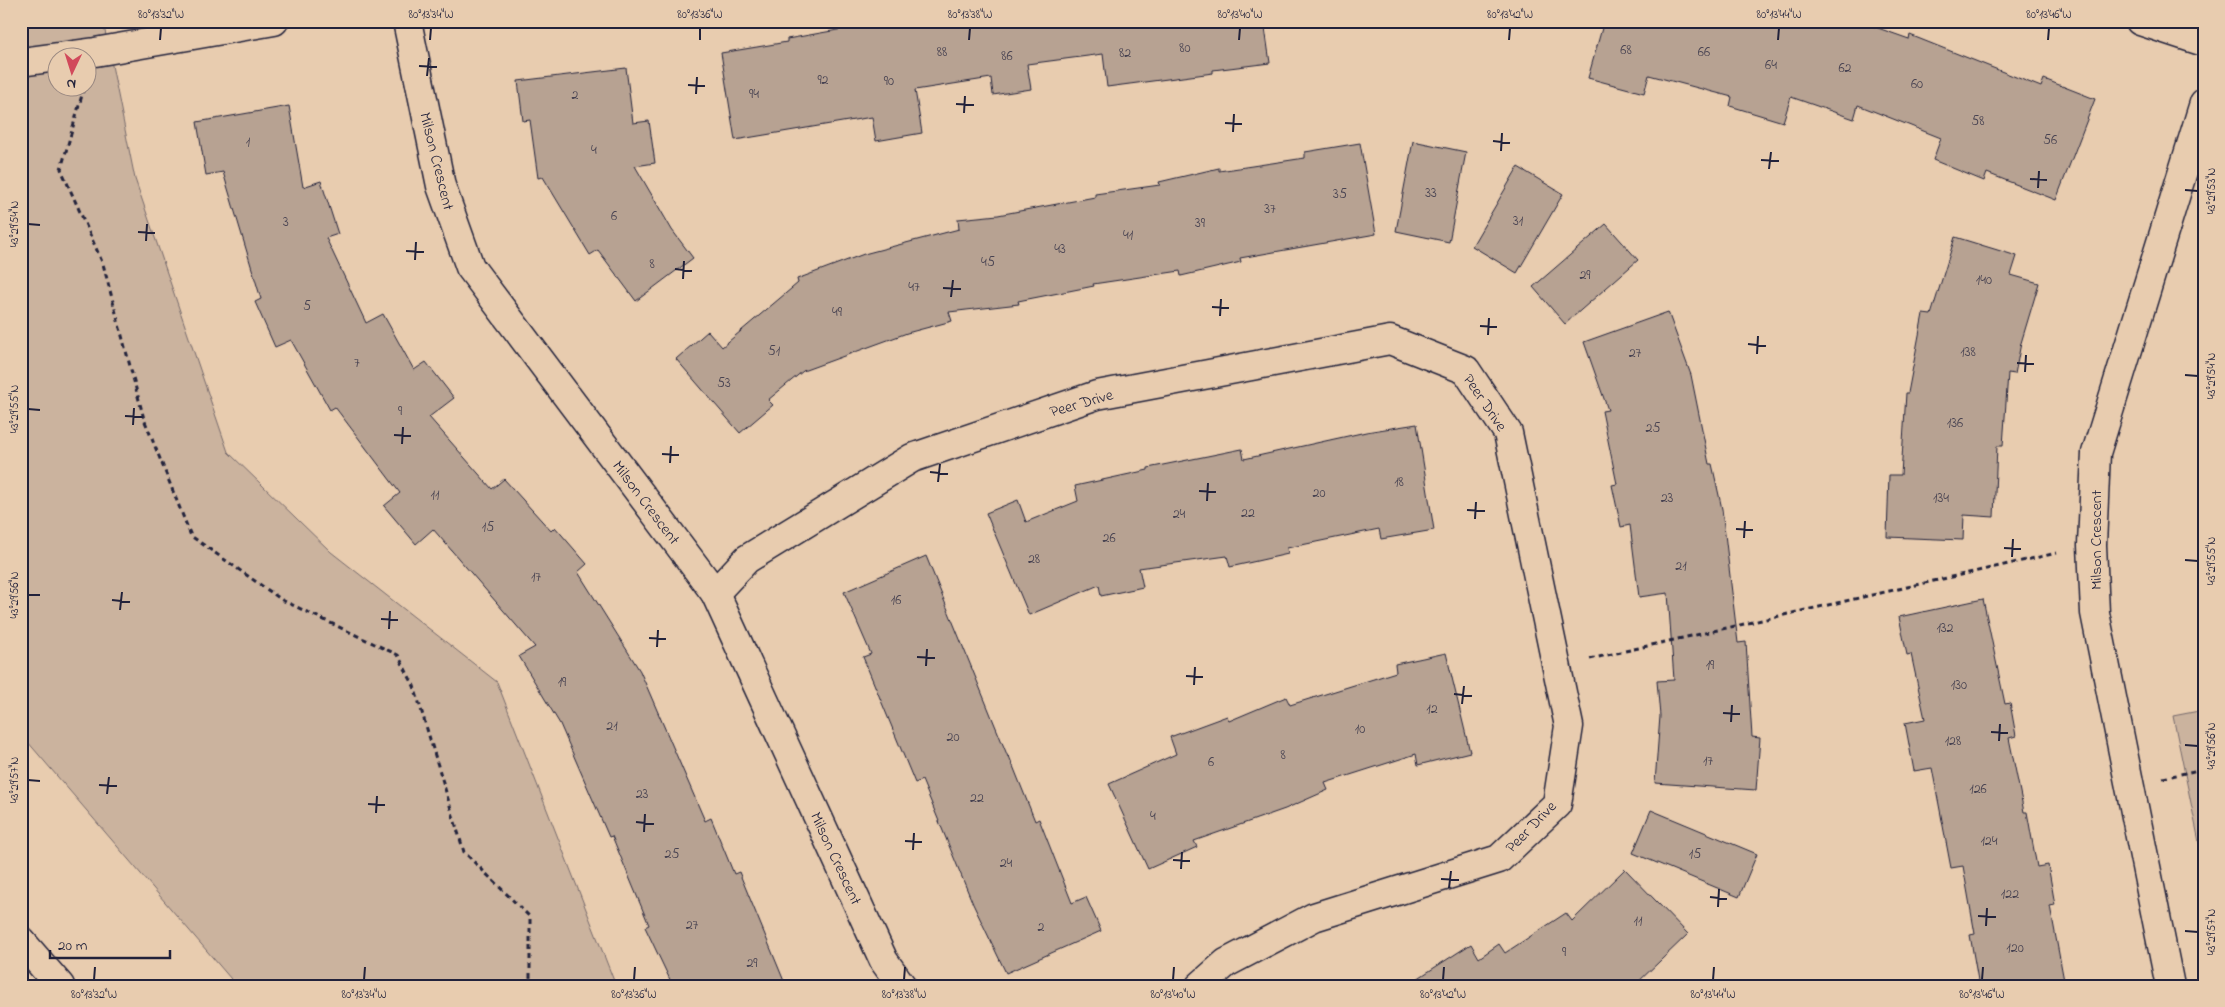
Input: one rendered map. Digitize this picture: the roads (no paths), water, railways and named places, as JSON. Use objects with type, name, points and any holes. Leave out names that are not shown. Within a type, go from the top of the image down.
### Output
[{"type":"main road","points":[[21,62],[274,21]]},
{"type":"main road","name":"Milson Crescent","points":[[407,21],[440,186],[470,267],[714,593],[884,961],[902,986]]},
{"type":"main road","points":[[2140,21],[2204,42]]},
{"type":"main road","name":"Milson Crescent","points":[[2170,986],[2095,612],[2092,545],[2096,453],[2204,103]]},
{"type":"main road","name":"Peer Drive","points":[[714,593],[748,559],[912,458],[1097,395],[1390,340],[1466,370],[1508,433],[1558,667],[1569,726],[1557,804],[1499,859],[1314,917],[1226,963],[1200,986]]},
{"type":"main road","points":[[21,941],[60,986]]}]
